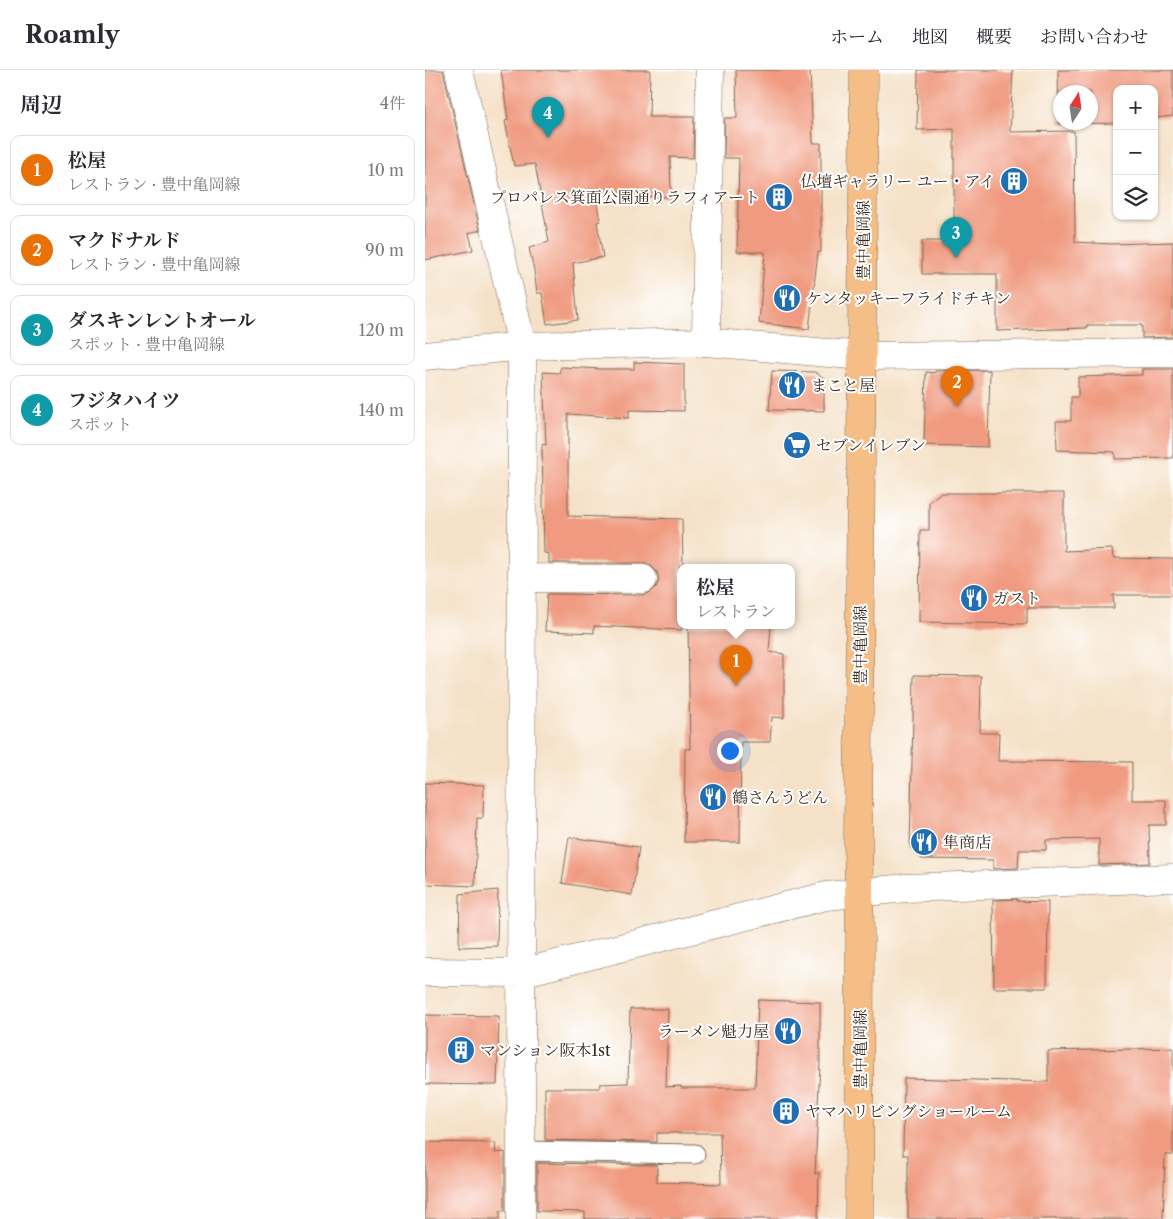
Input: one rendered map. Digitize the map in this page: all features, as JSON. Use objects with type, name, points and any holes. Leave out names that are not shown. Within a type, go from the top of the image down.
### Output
[{"type":"main road","name":"豊中亀岡線","points":[[859,1219],[860,892],[858,831],[863,70]]},
{"type":"street","points":[[459,70],[523,346],[521,1219]]},
{"type":"street","points":[[706,342],[710,70]]},
{"type":"street","points":[[425,356],[523,346],[706,342],[862,356],[1173,353]]},
{"type":"street","points":[[522,578],[643,579]]},
{"type":"street","points":[[425,972],[521,973],[825,896],[906,888],[1173,878]]},
{"type":"lane","points":[[521,1151],[695,1154]]},
{"type":"building","points":[[425,70],[443,70],[480,230],[469,233],[473,250],[425,260]]},
{"type":"building","points":[[501,70],[650,70],[649,117],[694,117],[693,158],[670,157],[671,197],[596,197],[600,221],[597,222],[603,257],[573,263],[578,320],[547,324],[542,293],[537,293],[529,248],[549,242],[535,164],[514,166],[505,121],[508,120]]},
{"type":"building","points":[[736,70],[810,70],[813,143],[821,143],[821,252],[818,252],[809,329],[759,323],[765,252],[737,252],[739,158],[724,158],[725,118],[737,118]]},
{"type":"building","points":[[918,70],[1013,70],[1010,132],[1074,131],[1075,242],[1112,244],[1173,242],[1173,337],[1142,338],[1142,325],[1087,325],[1087,328],[997,331],[997,274],[922,274],[922,241],[954,241],[954,129],[917,130]]},
{"type":"building","points":[[1058,70],[1173,70],[1173,116],[1158,118],[1158,85],[1113,85],[1113,123],[1098,123],[1098,85],[1058,85]]},
{"type":"building","points":[[634,362],[684,364],[684,411],[629,410],[629,418],[568,414],[568,516],[682,519],[683,564],[677,564],[677,629],[682,630],[594,626],[594,633],[545,631],[547,594],[643,595],[651,592],[657,586],[659,580],[657,572],[650,565],[643,563],[549,563],[549,554],[544,553],[542,444],[546,445],[543,372],[559,373],[561,367],[634,369]]},
{"type":"building","points":[[1142,369],[1173,369],[1173,458],[1115,459],[1115,452],[1057,450],[1056,421],[1071,421],[1071,397],[1078,397],[1078,377],[1142,375]]},
{"type":"building","points":[[990,370],[988,447],[924,445],[926,372]]},
{"type":"building","name":"まこと屋","points":[[772,371],[815,372],[824,378],[824,411],[769,410]]},
{"type":"building","points":[[940,493],[1064,493],[1064,551],[1112,549],[1113,558],[1173,559],[1173,595],[1113,595],[1114,608],[1027,608],[1027,624],[919,622],[920,530],[929,530],[929,502]]},
{"type":"building","points":[[688,629],[771,629],[769,652],[784,654],[784,718],[772,717],[770,742],[741,742],[740,842],[684,842],[685,749],[690,749]]},
{"type":"building","points":[[914,675],[981,676],[980,733],[999,733],[998,761],[1132,762],[1132,800],[1166,800],[1166,825],[1149,825],[1150,863],[1099,865],[1099,839],[1046,840],[1046,850],[1019,850],[1018,868],[993,869],[993,860],[922,859],[910,848]]},
{"type":"building","points":[[425,783],[484,785],[483,818],[477,818],[475,886],[425,884]]},
{"type":"building","points":[[569,837],[639,847],[632,895],[562,883]]},
{"type":"building","points":[[498,890],[497,946],[459,947],[460,894]]},
{"type":"building","points":[[1017,899],[1017,901],[1048,902],[1047,988],[994,988],[993,900]]},
{"type":"building","points":[[758,1000],[820,1002],[820,1062],[815,1174],[819,1172],[818,1219],[585,1219],[585,1212],[537,1211],[537,1163],[657,1165],[657,1182],[721,1184],[720,1133],[657,1133],[657,1142],[545,1140],[545,1088],[600,1088],[600,1084],[628,1083],[630,1009],[668,1009],[666,1087],[755,1088]]},
{"type":"building","name":"マンション阪本1st","points":[[425,1015],[499,1016],[497,1085],[425,1084]]},
{"type":"building","points":[[1173,1048],[1173,1155],[1165,1155],[1163,1219],[908,1219],[908,1155],[903,1155],[904,1078],[1048,1082],[1048,1051]]},
{"type":"building","points":[[425,1142],[496,1143],[495,1153],[505,1152],[505,1211],[500,1211],[500,1219],[425,1219]]},
{"type":"place","name":"フジタハイツ","points":[[548,138]]},
{"type":"place","name":"仏壇ギャラリー ユー・アイ","points":[[1014,181]]},
{"type":"place","name":"プロパレス箕面公園通りラフィアート","points":[[779,197]]},
{"type":"place","name":"ダスキンレントオール","points":[[956,258]]},
{"type":"place","name":"ケンタッキーフライドチキン","points":[[787,298]]},
{"type":"place","name":"まこと屋","points":[[792,385]]},
{"type":"place","name":"マクドナルド","points":[[957,407]]},
{"type":"place","name":"セブンイレブン","points":[[797,445]]},
{"type":"place","name":"ガスト","points":[[974,598]]},
{"type":"place","name":"松屋","points":[[736,686]]},
{"type":"place","name":"鶴さんうどん","points":[[713,797]]},
{"type":"place","name":"隼商店","points":[[924,842]]},
{"type":"place","name":"ラーメン魁力屋","points":[[788,1031]]},
{"type":"place","name":"マンション阪本1st","points":[[461,1050]]},
{"type":"place","name":"ヤマハリビングショールーム","points":[[786,1111]]}]
